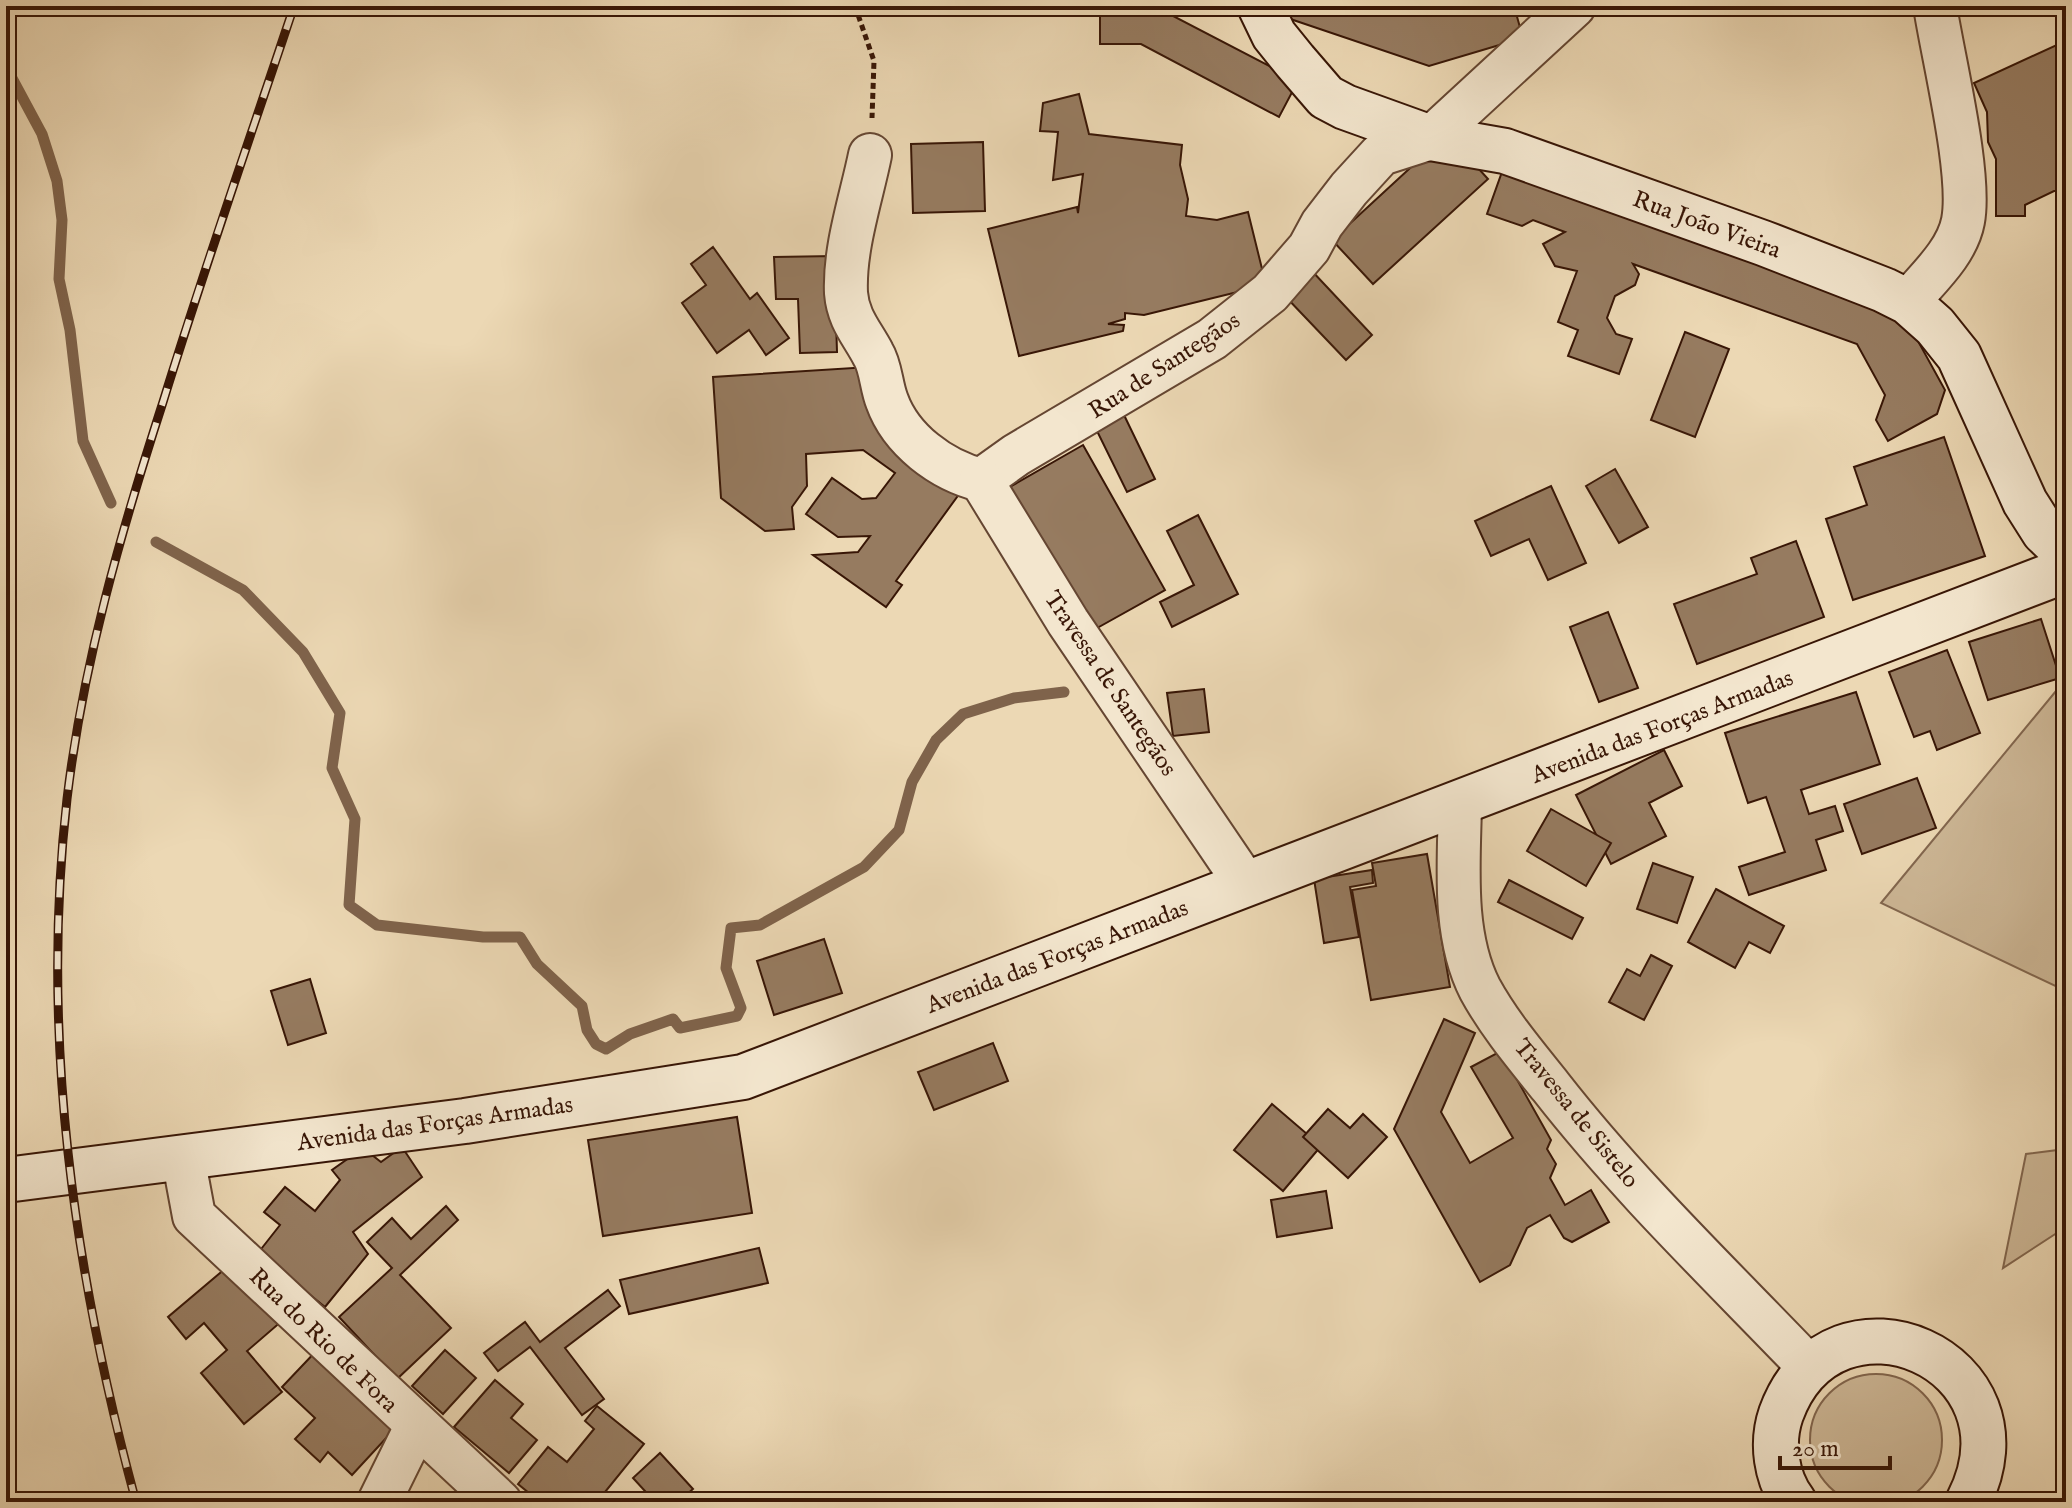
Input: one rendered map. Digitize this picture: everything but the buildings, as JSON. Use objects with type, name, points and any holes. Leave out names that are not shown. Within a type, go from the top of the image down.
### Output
[{"type":"street","name":"Rua João Vieira","points":[[1260,6],[1274,35],[1326,97],[1431,138],[1505,151],[1763,243],[1908,302],[1935,326],[1959,356],[2025,502],[2044,532],[2066,553]]},
{"type":"street","points":[[1431,138],[1574,6]]},
{"type":"street","points":[[1908,302],[1943,260],[1963,221],[1959,149],[1935,6]]},
{"type":"street","name":"Rua de Santegãos","points":[[981,480],[1016,455],[1212,339],[1283,280],[1349,189],[1381,154],[1431,138]]},
{"type":"street","points":[[870,155],[846,293],[854,327],[874,355],[886,400],[899,427],[959,474],[981,480]]},
{"type":"street","name":"Travessa de Santegãos","points":[[981,480],[1068,622],[1245,883]]},
{"type":"street","name":"Avenida das Forças Armadas","points":[[6,1180],[465,1121],[743,1077],[2066,570]]},
{"type":"street","name":"Travessa de Sistelo","points":[[1460,804],[1458,888],[1466,943],[1480,988],[1526,1056],[1596,1144],[1810,1368]]},
{"type":"street","name":"Rua do Rio de Fora","points":[[183,1157],[194,1216],[416,1427],[500,1502]]},
{"type":"street","points":[[1794,1502],[1776,1460],[1777,1426],[1788,1395],[1810,1368],[1834,1351],[1878,1341],[1921,1349],[1947,1364],[1967,1387],[1980,1413],[1985,1443],[1980,1494]]},
{"type":"street","points":[[379,1502],[416,1427]]},
{"type":"path","points":[[855,6],[874,61],[870,155]]},
{"type":"shaded area","points":[[2066,689],[2066,991],[1881,903],[2056,691]]},
{"type":"shaded area","points":[[2066,1149],[2066,1227],[2003,1268],[2026,1154]]},
{"type":"shaded area","points":[[1876,1374],[1901,1379],[1923,1393],[1937,1415],[1942,1440],[1937,1465],[1923,1487],[1901,1501],[1876,1506],[1851,1501],[1829,1487],[1815,1465],[1810,1440],[1815,1415],[1829,1393],[1851,1379]]},
{"type":"waterway","points":[[6,67],[42,134],[57,181],[62,220],[59,279],[70,330],[83,441],[111,503]]},
{"type":"waterway","points":[[156,542],[243,590],[303,652],[340,713],[332,768],[355,819],[349,905],[377,925],[483,937],[520,937],[537,964],[582,1006],[587,1030],[596,1044],[606,1049],[630,1034],[673,1019],[680,1028],[737,1016],[741,1008],[726,968],[731,928],[760,925],[864,867],[899,830],[912,782],[936,740],[963,714],[1014,698],[1064,692]]},
{"type":"railway","points":[[136,1502],[95,1329],[68,1154],[58,977],[60,888],[67,799],[93,648],[118,549],[147,451],[294,6]]}]
